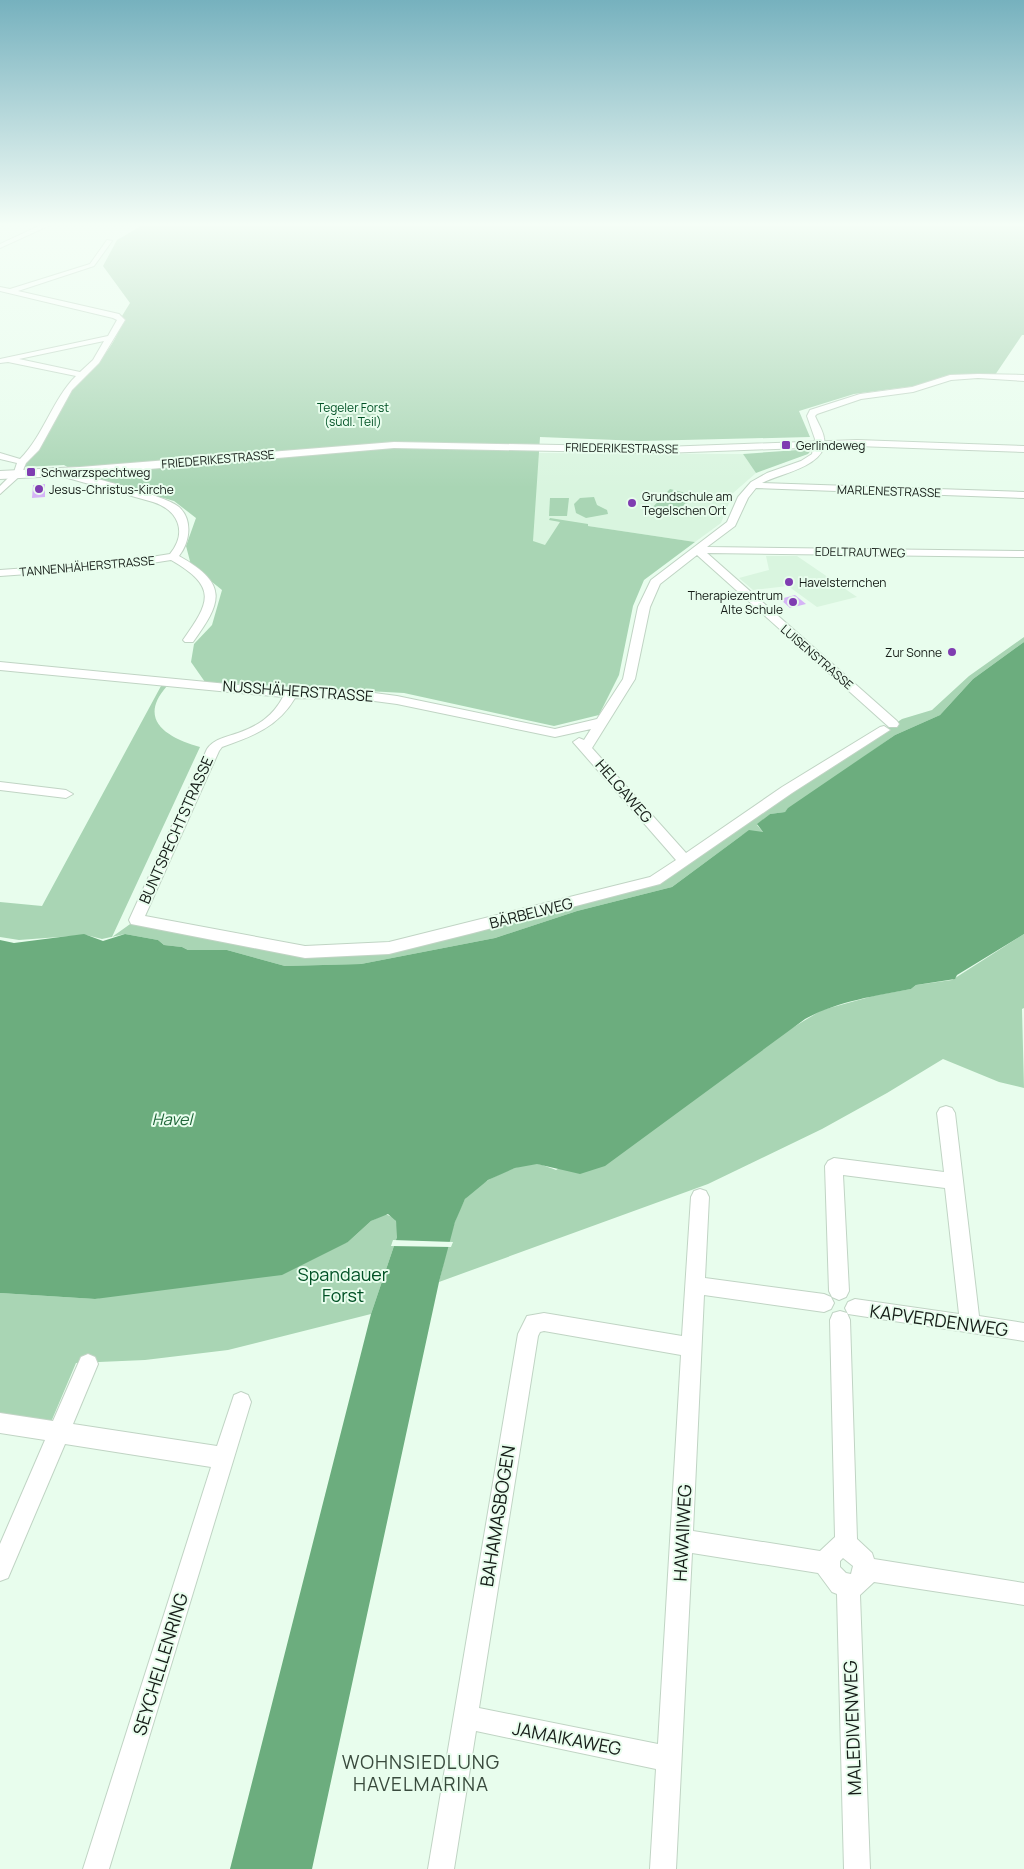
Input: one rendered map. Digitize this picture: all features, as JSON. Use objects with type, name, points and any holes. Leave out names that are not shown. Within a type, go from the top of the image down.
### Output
[{"type":"street","points":[[0,491],[34,450],[62,400],[81,375],[96,361],[112,337],[121,320],[119,317],[107,313]]},
{"type":"street","points":[[3,359],[112,337]]},
{"type":"street","points":[[3,359],[81,375]]},
{"type":"street","points":[[586,747],[597,724],[629,679],[648,594],[660,577],[730,524],[743,497],[754,484],[770,475],[809,460],[816,454],[820,439],[811,416],[813,412],[860,397],[913,389],[962,376],[1024,378]]},
{"type":"street","name":"FRIEDERIKESTRASSE","points":[[0,475],[20,468],[80,471],[387,445],[663,450],[819,443],[1024,449]]},
{"type":"street","points":[[0,456],[20,468]]},
{"type":"street","points":[[53,471],[155,500],[175,509],[184,518],[185,528],[177,554],[173,557],[191,567],[202,578],[211,596],[210,608],[189,640]]},
{"type":"street","name":"MARLENESTRASSE","points":[[754,484],[760,486],[1024,495]]},
{"type":"street","name":"EDELTRAUTWEG","points":[[697,550],[1024,554]]},
{"type":"street","name":"LUISENSTRASSE","points":[[697,550],[889,727]]},
{"type":"street","name":"TANNENHÄHERSTRASSE","points":[[0,573],[117,565],[173,557]]},
{"type":"street","name":"NUSSHÄHERSTRASSE","points":[[0,666],[291,694],[336,693],[397,700],[555,733],[567,732],[597,724]]},
{"type":"street","name":"BUNTSPECHTSTRASSE","points":[[136,920],[214,749],[218,744],[261,728],[274,720],[291,694]]},
{"type":"street","name":"BÄRBELWEG","points":[[136,920],[305,952],[389,948],[655,881],[787,790],[889,727]]},
{"type":"street","name":"HELGAWEG","points":[[555,733],[575,738],[586,747],[684,861]]},
{"type":"street","points":[[0,786],[66,794]]},
{"type":"street","points":[[946,1113],[970,1324]]},
{"type":"street","points":[[831,1297],[834,1166],[954,1181]]},
{"type":"street","name":"HAWAIIWEG","points":[[663,1869],[700,1197]]},
{"type":"street","points":[[695,1285],[850,1297],[847,1314],[846,1546]]},
{"type":"street","name":"KAPVERDENWEG","points":[[847,1314],[970,1324],[1024,1332]]},
{"type":"street","name":"BAHAMASBOGEN","points":[[442,1869],[523,1352],[528,1334],[534,1323],[544,1322],[691,1347]]},
{"type":"street","points":[[0,1570],[88,1364]]},
{"type":"street","name":"SEYCHELLENRING","points":[[96,1869],[241,1402]]},
{"type":"street","points":[[0,1423],[224,1458]]},
{"type":"street","points":[[681,1540],[828,1563]]},
{"type":"street","points":[[846,1546],[860,1554],[866,1569],[861,1583],[848,1587],[834,1578],[828,1563],[833,1550],[846,1546]]},
{"type":"street","points":[[866,1569],[1024,1594]]},
{"type":"street","name":"MALEDIVENWEG","points":[[848,1587],[857,1869]]},
{"type":"street","name":"JAMAIKAWEG","points":[[465,1717],[669,1759]]},
{"type":"shaded area","name":"Grundschule am Tegelschen Ort","points":[[538,453],[743,454],[756,473],[733,493],[721,523],[695,542],[561,522],[545,546],[532,541]]},
{"type":"shaded area","name":"Havelsternchen","points":[[766,556],[797,556],[857,597],[817,607],[788,586],[753,590],[739,578],[769,570]]},
{"type":"green space","name":"Tegeler Forst (südl. Teil)","points":[[124,313],[1024,313],[1024,335],[1022,335],[995,375],[960,374],[945,376],[915,386],[854,394],[799,411],[810,437],[641,441],[540,437],[533,541],[545,545],[560,522],[549,520],[550,518],[588,524],[588,526],[695,542],[644,580],[633,606],[619,675],[599,715],[554,726],[404,693],[205,682],[191,662],[194,644],[212,625],[222,590],[191,565],[186,546],[196,518],[174,501],[81,475],[64,465],[24,467],[42,433],[64,400],[111,345],[123,320]]},
{"type":"green space","points":[[812,449],[808,454],[756,473],[743,454]]},
{"type":"green space","points":[[670,489],[693,495],[673,517],[649,511]]},
{"type":"green space","points":[[594,497],[597,505],[607,510],[608,514],[586,518],[576,513],[574,504],[580,498]]},
{"type":"green space","points":[[550,498],[569,498],[567,516],[549,516]]},
{"type":"green space","points":[[1024,637],[1024,642],[973,679],[940,715],[895,735],[785,812],[770,814],[757,825],[763,832],[748,832],[741,836],[672,887],[577,911],[495,938],[361,964],[285,966],[227,950],[188,950],[182,947],[164,945],[158,940],[125,934],[112,937],[133,922],[330,956],[657,883],[902,719],[932,710],[969,676]]},
{"type":"green space","points":[[161,686],[167,686],[158,698],[155,709],[156,718],[160,726],[177,739],[200,747],[112,937],[102,939],[86,935],[19,940],[0,937],[0,902],[42,906]]},
{"type":"green space","points":[[1024,934],[1024,1008],[1022,1009],[1024,1088],[999,1082],[943,1059],[822,1129],[708,1184],[439,1282],[449,1240],[459,1210],[469,1194],[486,1181],[509,1170],[530,1164],[540,1164],[556,1170],[822,1010],[877,995],[911,989],[916,985],[952,980]]},
{"type":"green space","name":"Spandauer Forst","points":[[385,1214],[395,1218],[398,1229],[397,1237],[371,1314],[228,1350],[145,1360],[76,1363],[51,1422],[0,1413],[0,1293],[95,1299],[348,1242],[371,1221]]},
{"type":"water","name":"Havel","points":[[1024,642],[1024,934],[957,975],[955,979],[916,985],[911,989],[857,1000],[830,1008],[805,1019],[605,1166],[580,1174],[537,1164],[515,1168],[488,1180],[465,1199],[455,1222],[439,1282],[312,1869],[230,1869],[371,1314],[397,1237],[396,1221],[388,1214],[371,1221],[348,1242],[282,1275],[95,1299],[0,1293],[0,940],[14,943],[84,934],[103,941],[125,934],[158,940],[164,945],[182,947],[188,950],[227,950],[285,966],[361,964],[495,938],[577,911],[672,887],[749,830],[763,832],[757,824],[770,814],[785,812],[788,808],[895,735],[940,715],[973,679]]},
{"type":"pier","points":[[393,1240],[453,1242],[451,1247],[391,1246]]},
{"type":"building","points":[[45,484],[45,497],[32,498],[33,485]]},
{"type":"building","name":"Therapiezentrum Alte Schule","points":[[795,595],[806,604],[790,608],[780,599]]},
{"type":"place","name":"Gerlindeweg","points":[[786,445]]},
{"type":"place","name":"Schwarzspechtweg","points":[[31,472]]},
{"type":"place","name":"Jesus-Christus-Kirche","points":[[39,489]]},
{"type":"place","name":"Grundschule am Tegelschen Ort","points":[[632,503]]},
{"type":"place","name":"Havelsternchen","points":[[789,582]]},
{"type":"place","name":"Therapiezentrum Alte Schule","points":[[793,602]]},
{"type":"place","name":"Zur Sonne","points":[[952,652]]},
{"type":"district","name":"WOHNSIEDLUNG HAVELMARINA","points":[[421,1773]]}]
